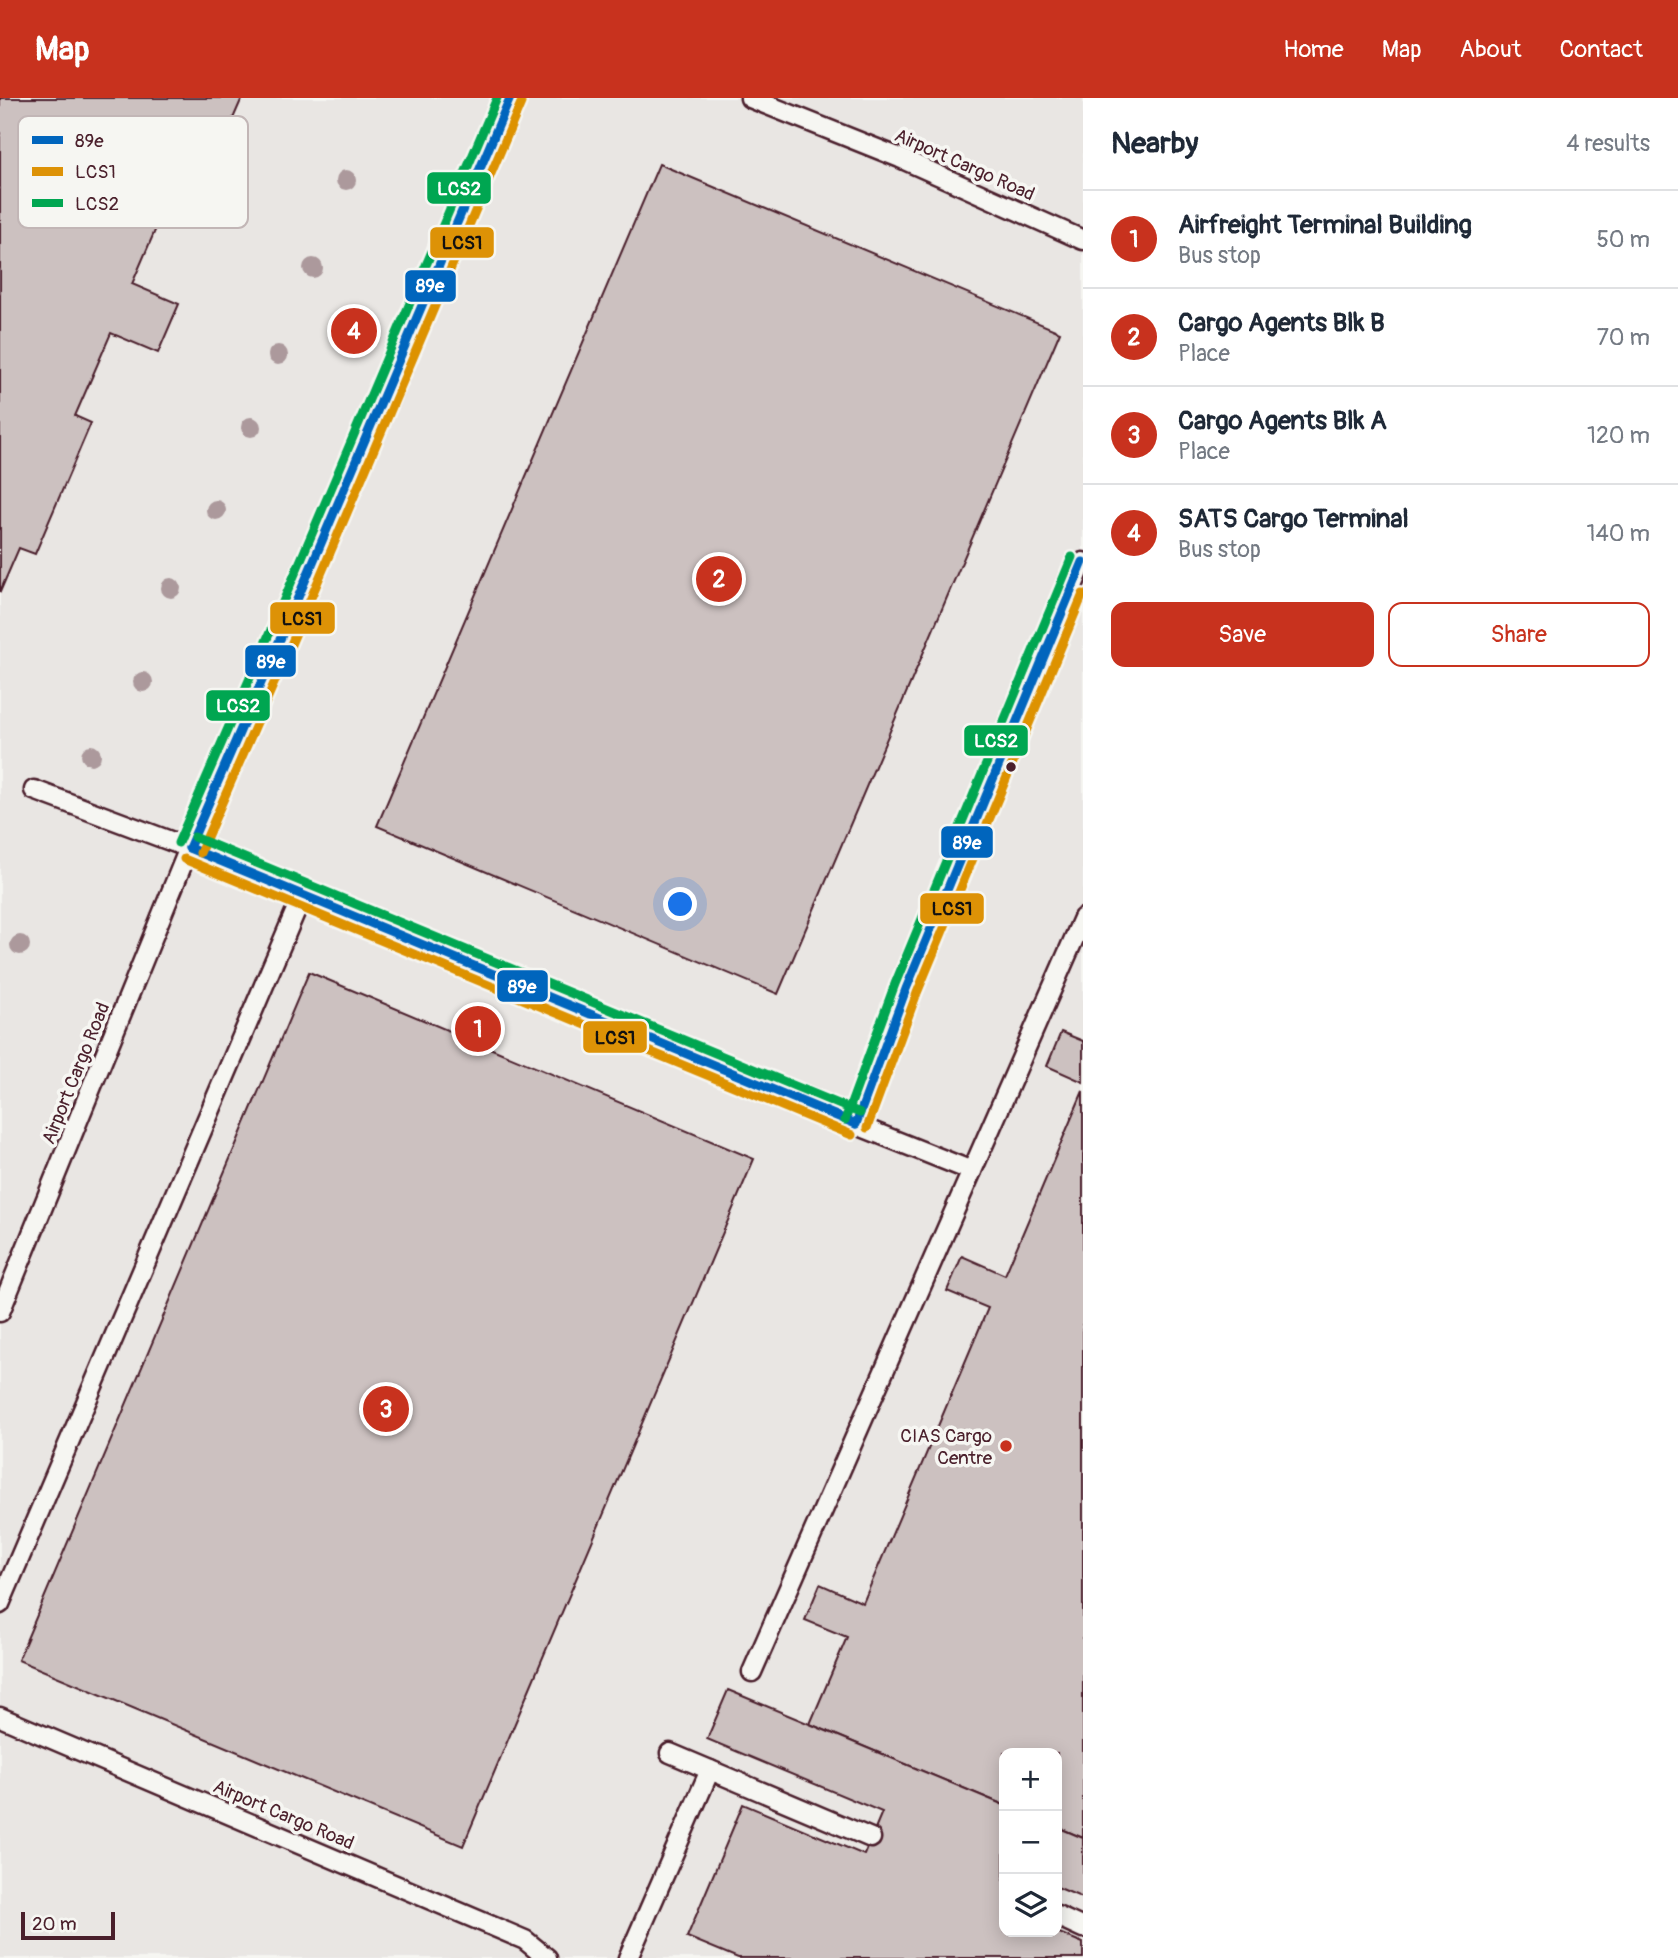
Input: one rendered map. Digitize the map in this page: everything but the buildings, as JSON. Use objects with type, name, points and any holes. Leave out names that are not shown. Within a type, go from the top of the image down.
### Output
[{"type":"lane","name":"Airport Cargo Road","points":[[0,1312],[189,848],[510,98]]},
{"type":"lane","name":"Airport Cargo Road","points":[[750,98],[900,158],[1083,240]]},
{"type":"lane","points":[[856,1124],[906,989],[1083,562]]},
{"type":"lane","points":[[34,790],[189,848],[972,1171]]},
{"type":"lane","points":[[0,1604],[302,896]]},
{"type":"lane","points":[[752,1672],[1083,918]]},
{"type":"lane","name":"Airport Cargo Road","points":[[0,1717],[525,1940],[547,1958]]},
{"type":"lane","points":[[670,1753],[871,1838]]},
{"type":"lane","points":[[628,1958],[710,1770]]},
{"type":"lane","points":[[1062,1918],[1083,1928]]},
{"type":"shaded area","points":[[0,98],[1083,98],[1083,1958],[0,1958]]},
{"type":"transit line","name":"LCS2","points":[[178,843],[497,98]]},
{"type":"transit line","name":"89e","points":[[189,848],[510,98]]},
{"type":"transit line","name":"LCS1","points":[[200,853],[521,103]]},
{"type":"transit line","name":"LCS2","points":[[845,1120],[895,984],[1072,557]]},
{"type":"transit line","name":"89e","points":[[856,1124],[906,989],[1083,562]]},
{"type":"transit line","name":"LCS1","points":[[867,1128],[917,993],[1083,594]]},
{"type":"transit line","name":"LCS2","points":[[194,837],[860,1113]]},
{"type":"transit line","name":"89e","points":[[189,848],[856,1124]]},
{"type":"transit line","name":"LCS1","points":[[184,859],[852,1135]]},
{"type":"place","name":"SATS Cargo Terminal","points":[[354,331]]},
{"type":"place","name":"Cargo Agents Blk B","points":[[719,579]]},
{"type":"place","name":"Airfreight Terminal Building","points":[[478,1029]]},
{"type":"place","name":"Cargo Agents Blk A","points":[[386,1409]]},
{"type":"place","name":"CIAS Cargo Centre","points":[[1006,1446]]}]
